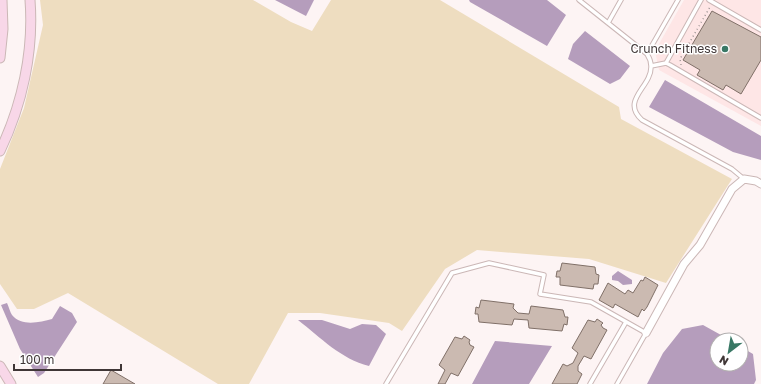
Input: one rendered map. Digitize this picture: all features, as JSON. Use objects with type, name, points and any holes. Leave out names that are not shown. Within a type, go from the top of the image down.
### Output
[{"type":"main road","points":[[0,58],[3,29],[2,0]]},
{"type":"main road","points":[[0,151],[16,111],[24,80],[30,40],[30,0]]},
{"type":"main road","points":[[0,366],[11,384]]},
{"type":"street","points":[[646,333],[684,264],[700,245],[732,189],[744,179],[756,181],[761,184]]},
{"type":"lane","points":[[579,0],[647,54],[651,66],[648,78],[633,106],[636,114],[642,120],[732,169],[744,179]]},
{"type":"lane","points":[[608,23],[621,0]]},
{"type":"lane","points":[[647,54],[678,0]]},
{"type":"lane","points":[[666,63],[701,0]]},
{"type":"lane","points":[[709,0],[761,30]]},
{"type":"lane","points":[[651,66],[666,63],[761,118]]},
{"type":"lane","points":[[386,384],[452,273],[489,263],[544,275],[540,294],[591,302],[646,333],[617,384]]},
{"type":"lane","points":[[590,384],[626,322]]},
{"type":"path","points":[[682,68],[680,59],[710,6],[717,10]]},
{"type":"shaded area","points":[[40,0],[253,0],[291,22],[312,31],[331,0],[440,0],[619,107],[621,119],[732,179],[666,283],[589,259],[477,250],[445,269],[402,331],[389,323],[320,313],[288,313],[249,384],[218,384],[68,293],[34,309],[17,309],[0,284],[0,169],[24,108],[43,25]]},
{"type":"shaded area","points":[[275,0],[314,0],[306,16]]},
{"type":"shaded area","points":[[469,0],[547,0],[566,15],[547,46],[470,2]]},
{"type":"shaded area","points":[[684,0],[761,0],[761,126],[659,70],[655,51]]},
{"type":"shaded area","points":[[585,31],[630,66],[620,79],[610,84],[568,59],[573,44]]},
{"type":"shaded area","points":[[665,80],[761,136],[761,160],[733,152],[649,107]]},
{"type":"shaded area","points":[[618,271],[632,280],[632,284],[623,285],[618,281],[612,280],[612,276]]},
{"type":"shaded area","points":[[7,303],[12,315],[21,321],[31,323],[52,319],[60,306],[72,313],[77,322],[44,373],[38,377],[20,349],[1,305]]},
{"type":"shaded area","points":[[298,320],[322,320],[350,329],[362,324],[376,325],[386,334],[369,366],[359,363],[340,353]]},
{"type":"shaded area","points":[[703,325],[716,332],[709,332],[709,372],[749,372],[749,352],[753,354],[756,380],[754,384],[647,384],[663,353],[682,329]]},
{"type":"shaded area","points":[[495,341],[552,346],[529,384],[472,384]]},
{"type":"building","name":"Crunch Fitness","points":[[712,11],[761,37],[761,60],[741,94],[726,85],[723,90],[697,75],[700,70],[683,60]]},
{"type":"building","points":[[562,263],[595,267],[596,274],[599,275],[598,284],[594,284],[593,289],[560,285],[560,277],[556,277],[557,271],[560,271]]},
{"type":"building","points":[[645,277],[658,285],[647,307],[644,311],[642,309],[638,317],[615,304],[613,308],[599,300],[608,283],[625,294],[628,290],[633,293],[641,280],[643,281]]},
{"type":"building","points":[[481,300],[514,304],[513,308],[518,313],[529,314],[531,306],[563,310],[565,317],[568,317],[567,325],[564,324],[562,331],[529,328],[528,320],[514,319],[512,325],[479,322],[478,314],[475,314],[476,307],[479,308]]},
{"type":"building","points":[[597,319],[603,323],[601,325],[607,330],[591,359],[584,356],[578,366],[578,371],[582,374],[577,384],[552,384],[563,364],[567,366],[573,363],[578,353],[572,348],[588,320],[595,322]]},
{"type":"building","points":[[464,336],[470,340],[470,345],[474,347],[458,376],[451,373],[445,384],[438,384],[445,370],[439,365],[455,337],[462,339]]},
{"type":"building","points":[[111,370],[135,384],[103,384]]},
{"type":"place","name":"Crunch Fitness","points":[[725,49]]}]
